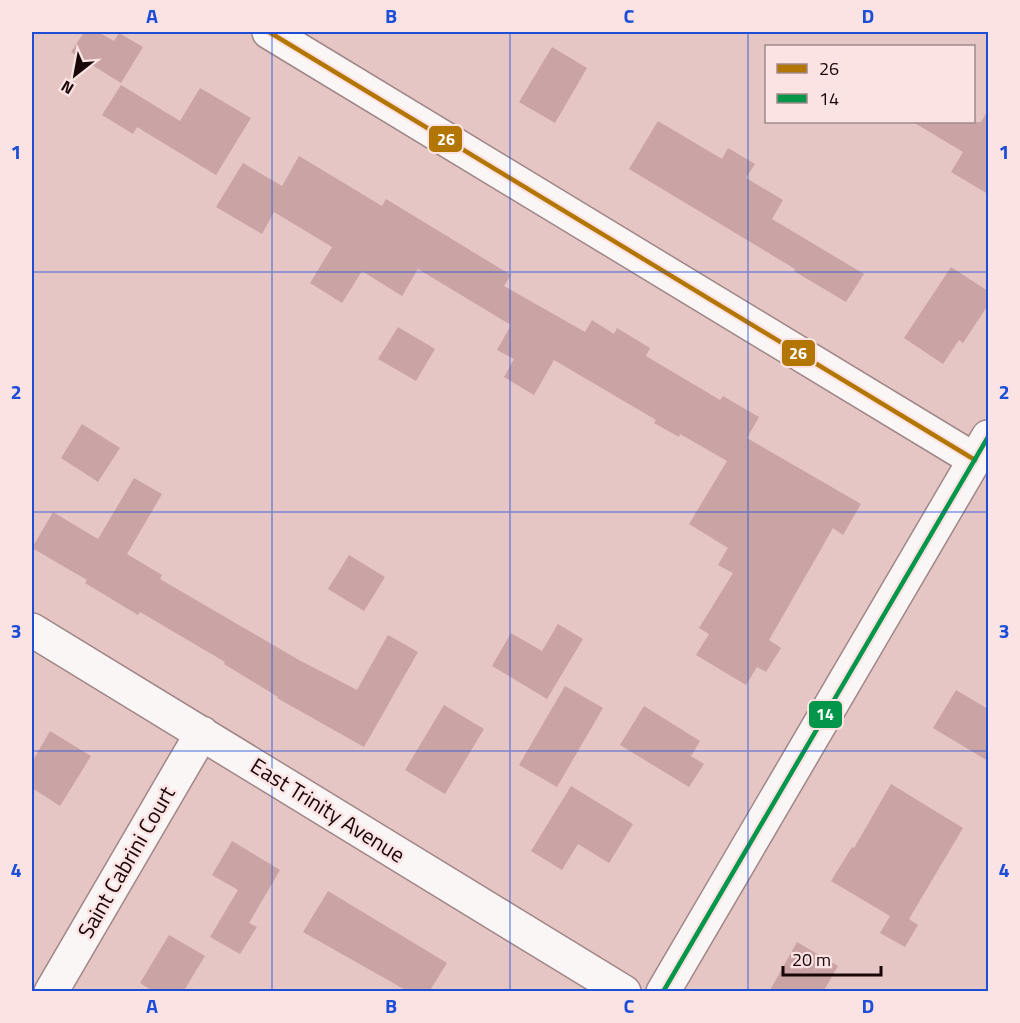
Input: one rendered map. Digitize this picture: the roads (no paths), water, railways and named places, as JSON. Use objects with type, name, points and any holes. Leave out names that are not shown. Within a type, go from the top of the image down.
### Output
[{"type":"street","points":[[269,32],[982,449],[663,992]]},
{"type":"street","name":"East Trinity Avenue","points":[[32,630],[624,992]]},
{"type":"street","name":"Saint Cabrini Court","points":[[51,992],[202,733]]}]
